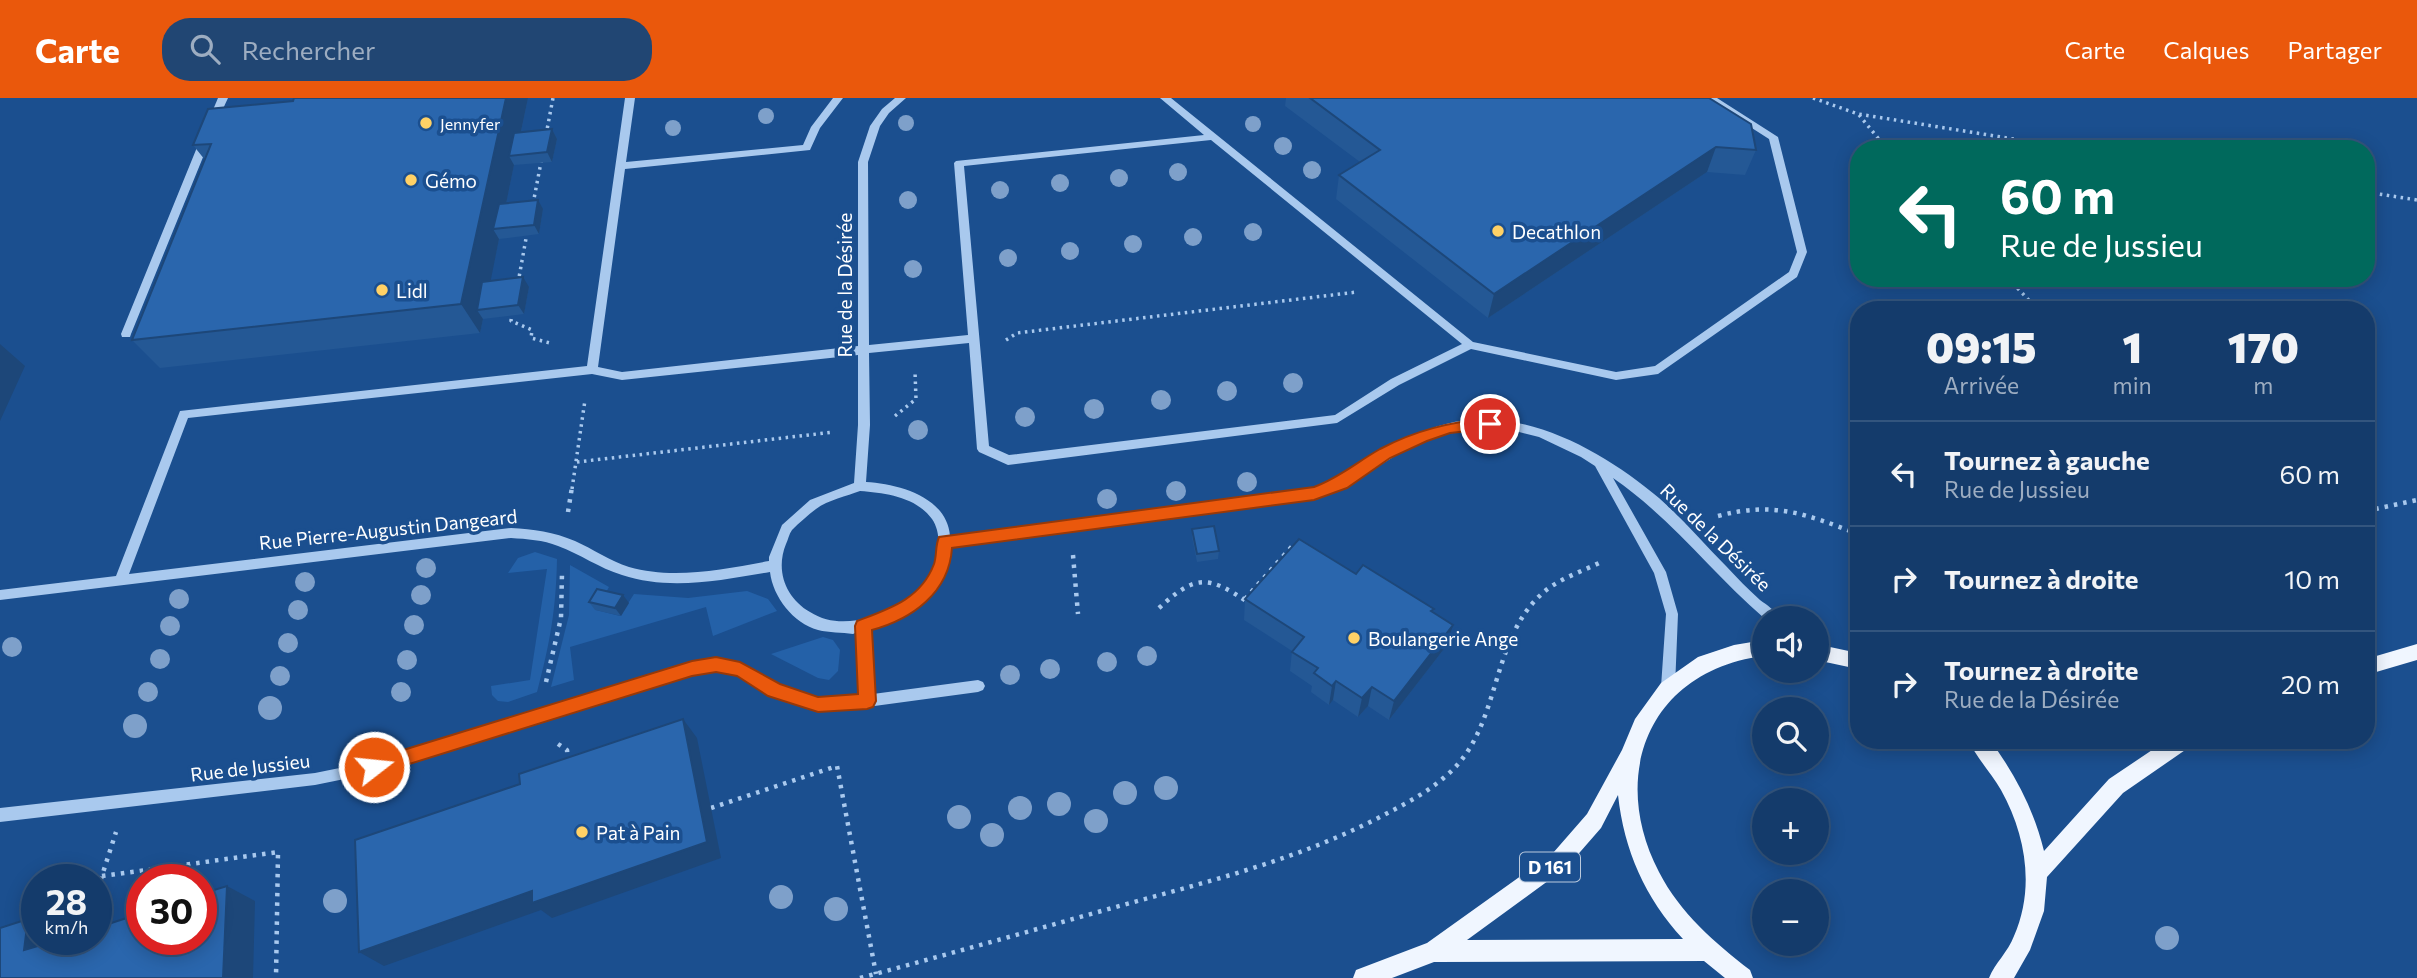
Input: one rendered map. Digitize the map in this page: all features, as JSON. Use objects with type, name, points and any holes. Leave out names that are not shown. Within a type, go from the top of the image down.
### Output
[{"type":"main road","points":[[1742,978],[1707,950],[1674,915],[1651,877],[1633,831],[1627,794],[1631,751],[1643,720],[1668,687],[1694,668],[1719,656],[1752,650]]},
{"type":"main road","points":[[2375,664],[2417,652]]},
{"type":"main road","points":[[1829,653],[1850,658]]},
{"type":"main road","points":[[1985,749],[2018,799],[2030,830],[2038,872],[2034,917],[2008,974]]},
{"type":"main road","points":[[2038,872],[2116,786],[2171,749]]},
{"type":"main road","name":"D 161","points":[[1364,978],[1434,951],[1560,860],[1594,821],[1631,751]]},
{"type":"main road","name":"D 161","points":[[1434,951],[1707,950]]},
{"type":"street","points":[[126,334],[223,98]]},
{"type":"street","points":[[588,371],[630,98]]},
{"type":"street","points":[[621,166],[807,148],[816,127],[838,98]]},
{"type":"street","name":"Rue de la Désirée","points":[[860,486],[864,425],[863,162],[870,133],[888,106],[901,98]]},
{"type":"street","points":[[1166,98],[1470,345],[1616,376],[1658,370],[1793,274],[1802,252],[1773,137],[1710,98]]},
{"type":"street","points":[[1214,137],[960,163],[983,449],[1008,460],[1337,419],[1395,383],[1470,345]]},
{"type":"street","points":[[121,579],[184,414],[588,371],[622,376],[974,338]]},
{"type":"street","name":"Rue de la Désirée","points":[[945,542],[1314,494],[1342,484],[1385,454],[1422,436],[1450,428],[1505,424],[1536,431],[1569,444],[1598,461],[1657,504],[1759,606]]},
{"type":"street","points":[[1598,461],[1660,572],[1671,614],[1668,687]]},
{"type":"street","points":[[860,486],[901,490],[918,498],[932,510],[941,525],[945,542],[943,560],[936,578],[923,595],[886,620],[863,626],[835,627],[809,620],[789,607],[777,587],[772,566],[776,546],[799,512],[828,495],[860,486]]},
{"type":"street","name":"Rue Pierre-Augustin Dangeard","points":[[0,595],[511,533],[534,533],[563,539],[624,571],[654,576],[707,574],[772,566]]},
{"type":"street","points":[[863,626],[867,701]]},
{"type":"street","name":"Rue de Jussieu","points":[[0,815],[315,779],[374,767],[692,669],[716,664],[740,669],[775,690],[818,704],[867,701],[978,686]]},
{"type":"path","points":[[546,137],[553,98]]},
{"type":"path","points":[[1813,98],[1858,114],[2020,140]]},
{"type":"path","points":[[1858,114],[1880,140]]},
{"type":"path","points":[[531,216],[543,150]]},
{"type":"path","points":[[2375,193],[2417,200]]},
{"type":"path","points":[[516,295],[528,229]]},
{"type":"path","points":[[2016,287],[2030,301]]},
{"type":"path","points":[[513,308],[511,321],[532,330],[531,338],[557,345],[588,371],[589,377],[563,539],[561,618],[544,692],[547,736],[567,750],[570,770]]},
{"type":"path","points":[[2375,509],[2417,500]]},
{"type":"path","points":[[1718,516],[1747,507],[1771,506],[1850,531]]},
{"type":"path","points":[[1245,599],[1295,543],[1306,550]]},
{"type":"path","points":[[860,978],[1186,888],[1302,851],[1365,826],[1426,792],[1455,768],[1473,745],[1488,712],[1515,626],[1527,608],[1546,590],[1601,562]]},
{"type":"path","points":[[1159,608],[1185,583],[1213,579],[1256,607]]},
{"type":"path","points":[[711,808],[837,766],[876,974]]},
{"type":"path","points":[[106,864],[125,801]]},
{"type":"path","points":[[188,864],[278,852],[276,978]]},
{"type":"shaded area","points":[[535,552],[557,559],[554,611],[542,674],[537,692],[508,702],[498,701],[492,695],[491,686],[530,680],[547,569],[508,573],[518,558]]},
{"type":"shaded area","points":[[570,565],[609,587],[596,610],[620,616],[634,594],[688,598],[747,591],[768,599],[777,611],[713,636],[706,607],[570,647],[574,680],[551,687],[569,615]]},
{"type":"shaded area","points":[[823,637],[833,640],[840,650],[838,671],[829,680],[818,678],[771,654]]},
{"type":"building","points":[[294,98],[506,98],[461,304],[132,340],[211,144],[193,145],[208,109],[293,101]]},
{"type":"building","name":"Decathlon","points":[[1310,98],[1709,98],[1751,124],[1756,150],[1716,147],[1494,294],[1339,175],[1380,150]]},
{"type":"building","points":[[552,129],[547,152],[509,156],[514,133]]},
{"type":"building","points":[[538,200],[534,225],[493,229],[499,204]]},
{"type":"building","points":[[523,277],[518,305],[477,310],[482,282]]},
{"type":"building","points":[[1214,526],[1219,551],[1197,554],[1192,529]]},
{"type":"building","name":"Boulangerie Ange","points":[[1299,539],[1356,574],[1363,565],[1434,609],[1431,611],[1453,625],[1394,701],[1372,687],[1362,698],[1336,681],[1332,686],[1314,673],[1318,668],[1292,652],[1304,637],[1245,599]]},
{"type":"building","points":[[597,589],[623,595],[615,608],[589,602]]},
{"type":"building","name":"Pat à Pain","points":[[683,719],[707,842],[532,903],[532,891],[359,952],[355,840],[520,784],[519,774]]},
{"type":"building","points":[[227,886],[223,978],[0,978],[0,928],[21,921],[21,955],[112,955],[112,923],[126,918],[126,955],[217,955],[217,889]]},
{"type":"place","name":"Jennyfer","points":[[426,123]]},
{"type":"place","name":"Gémo","points":[[411,180]]},
{"type":"place","name":"Decathlon","points":[[1498,231]]},
{"type":"place","name":"Lidl","points":[[382,290]]},
{"type":"place","name":"Boulangerie Ange","points":[[1354,638]]},
{"type":"place","name":"Pat à Pain","points":[[582,832]]},
{"type":"route","points":[[374,767],[692,669],[716,664],[740,669],[775,690],[818,704],[867,701],[863,626],[886,620],[923,595],[936,578],[943,560],[945,542],[1314,494],[1342,484],[1385,454],[1422,436],[1450,428],[1490,424]]}]
